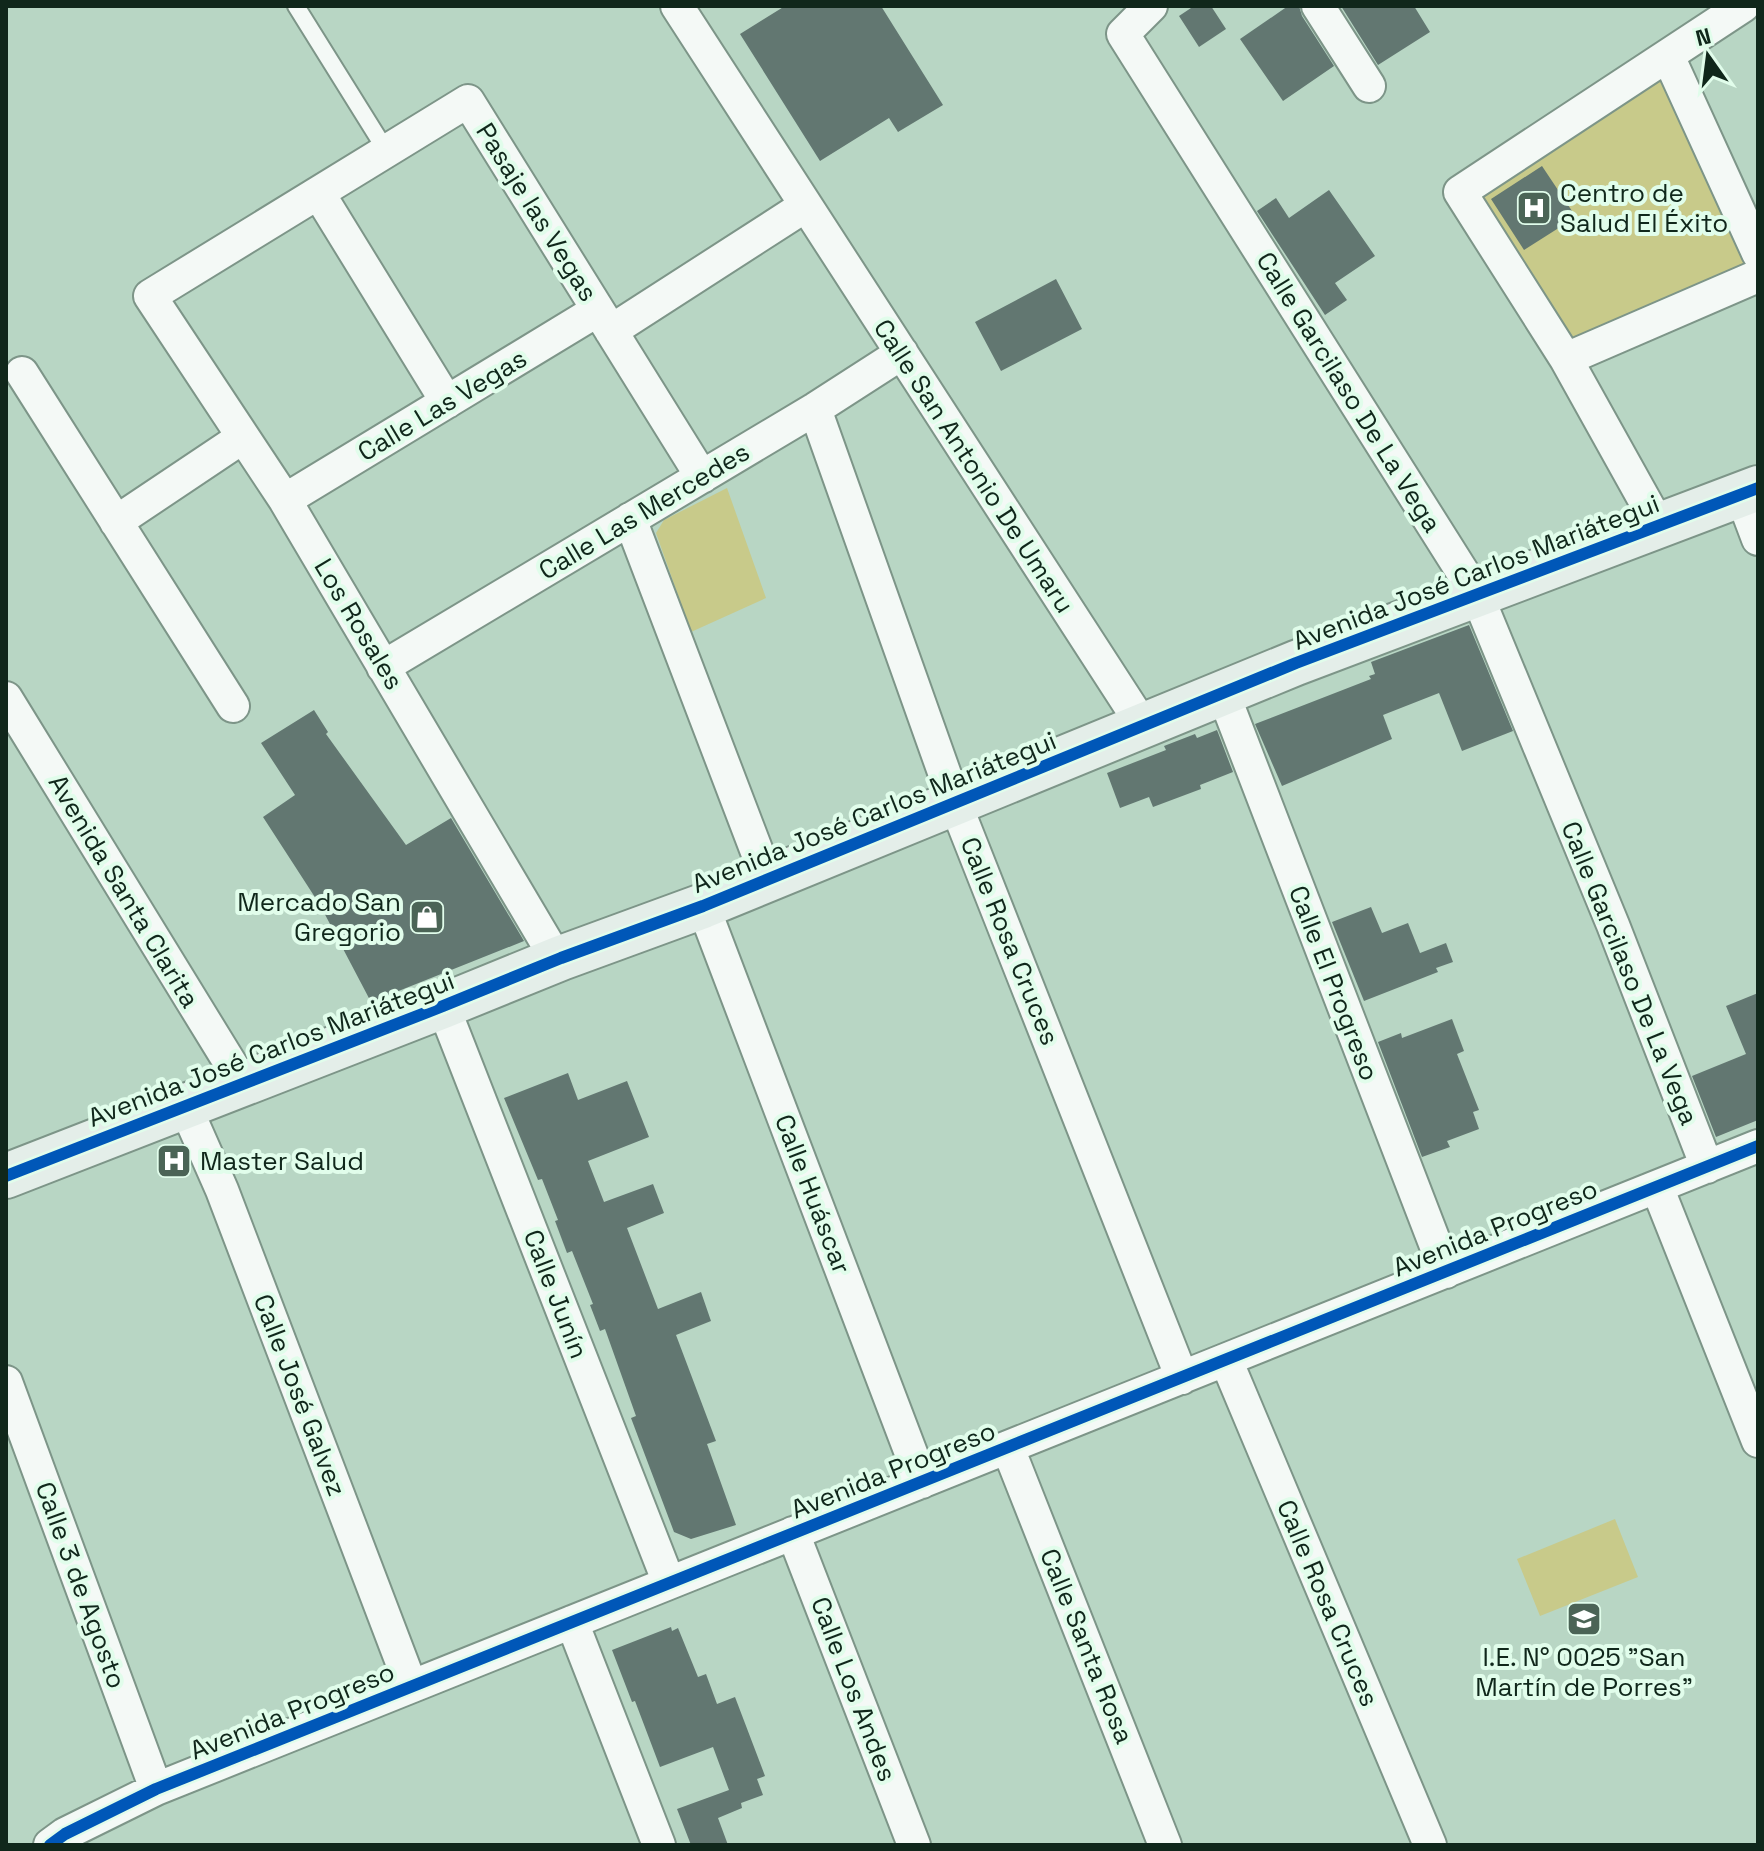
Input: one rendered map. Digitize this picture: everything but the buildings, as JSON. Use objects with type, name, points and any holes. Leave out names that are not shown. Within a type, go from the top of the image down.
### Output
[{"type":"street","name":"Calle San Antonio De Umaru","points":[[677,6],[1143,726]]},
{"type":"street","name":"Calle Garcilaso De La Vega","points":[[1151,6],[1123,34],[1477,595],[1613,925],[1707,1167]]},
{"type":"street","points":[[1318,6],[1369,86]]},
{"type":"street","points":[[1659,526],[1566,359],[1460,192],[1743,6]]},
{"type":"street","points":[[1668,56],[1758,253]]},
{"type":"street","name":"Pasaje las Vegas","points":[[150,296],[468,101],[702,477]]},
{"type":"street","points":[[319,194],[447,402]]},
{"type":"street","name":"Calle Las Vegas","points":[[285,500],[447,402],[604,321],[805,206]]},
{"type":"street","points":[[1566,359],[1758,276]]},
{"type":"street","name":"Los Rosales","points":[[150,296],[285,500],[557,960]]},
{"type":"street","name":"Calle Las Mercedes","points":[[383,667],[815,409],[902,353]]},
{"type":"street","points":[[22,373],[233,706]]},
{"type":"street","name":"Calle Rosa Cruces","points":[[815,409],[955,803],[1182,1378]]},
{"type":"street","points":[[116,522],[243,437]]},
{"type":"street","points":[[1749,491],[1758,539]]},
{"type":"street","name":"Avenida José Carlos Mariátegui","points":[[6,1176],[703,906],[1223,693],[1749,491]]},
{"type":"street","points":[[630,519],[767,878]]},
{"type":"street","name":"Calle El Progreso","points":[[1223,693],[1446,1272]]},
{"type":"street","name":"Avenida Santa Clarita","points":[[6,698],[243,1084]]},
{"type":"street","name":"Calle Huáscar","points":[[703,906],[922,1482]]},
{"type":"street","name":"Calle Junín","points":[[443,1006],[669,1583]]},
{"type":"street","name":"Calle José Galvez","points":[[185,1106],[222,1190],[411,1686]]},
{"type":"street","name":"Avenida Progreso","points":[[50,1845],[65,1834],[156,1789],[1758,1146]]},
{"type":"street","points":[[1657,1187],[1758,1441]]},
{"type":"street","name":"Calle Rosa Cruces","points":[[1226,1360],[1430,1845]]},
{"type":"street","name":"Calle 3 de Agosto","points":[[6,1382],[156,1789]]},
{"type":"street","name":"Calle Santa Rosa","points":[[1008,1448],[1165,1845]]},
{"type":"street","name":"Calle Los Andes","points":[[793,1533],[914,1845]]},
{"type":"street","points":[[572,1622],[659,1845]]},
{"type":"lane","points":[[296,6],[387,152]]},
{"type":"green space","points":[[1661,74],[1754,269],[1573,348],[1478,196]]},
{"type":"green space","points":[[727,488],[766,598],[691,632],[656,533],[664,520]]},
{"type":"green space","points":[[1615,1519],[1638,1577],[1540,1616],[1517,1559]]},
{"type":"cycle path","points":[[6,1176],[561,958],[703,906],[1296,663],[1758,488]]},
{"type":"cycle path","points":[[50,1845],[65,1834],[156,1789],[1758,1146]]},
{"type":"place","name":"Centro de Salud El Éxito","points":[[1534,208]]},
{"type":"place","name":"Mercado San Gregorio","points":[[427,917]]},
{"type":"place","name":"Master Salud","points":[[174,1161]]},
{"type":"place","name":"I.E. N° 0025 \"San Martín de Porres\"","points":[[1584,1619]]}]
